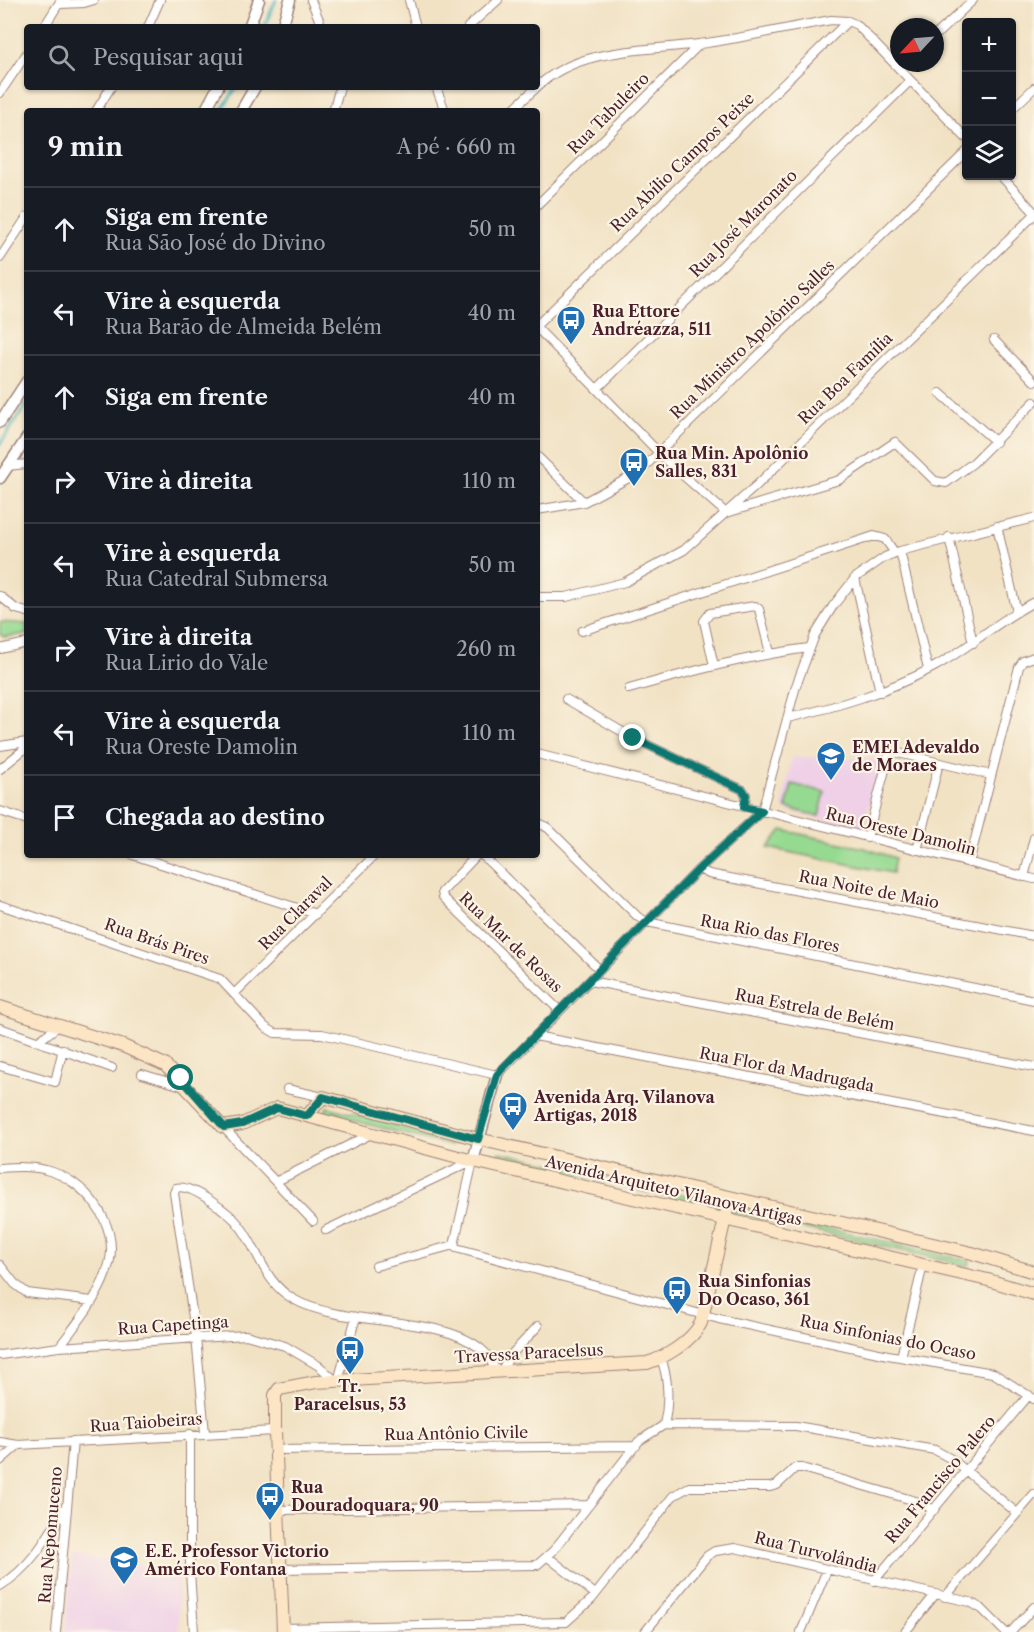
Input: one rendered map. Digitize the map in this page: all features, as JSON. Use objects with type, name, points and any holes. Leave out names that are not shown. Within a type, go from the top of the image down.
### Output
[{"type":"main road","points":[[0,1007],[151,1057],[171,1069],[224,1127]]},
{"type":"main road","points":[[307,1116],[323,1097]]},
{"type":"main road","name":"Avenida Arquiteto Vilanova Artigas","points":[[323,1097],[478,1139],[972,1252],[1034,1272]]},
{"type":"main road","name":"Avenida Arquiteto Vilanova Artigas","points":[[224,1127],[242,1124],[277,1108],[473,1161],[923,1264],[1034,1294]]},
{"type":"main road","points":[[703,1314],[730,1197]]},
{"type":"main road","name":"Travessa Paracelsus","points":[[275,1431],[274,1395],[279,1389],[288,1385],[646,1363],[661,1359],[696,1331],[703,1314]]},
{"type":"main road","points":[[275,1431],[283,1630]]},
{"type":"street","points":[[46,24],[61,2],[76,4],[94,0]]},
{"type":"street","points":[[149,24],[160,0]]},
{"type":"street","points":[[250,24],[259,0]]},
{"type":"street","points":[[283,24],[290,0]]},
{"type":"street","points":[[311,0],[321,24]]},
{"type":"street","points":[[409,0],[415,24]]},
{"type":"street","points":[[471,24],[498,0]]},
{"type":"street","points":[[944,27],[973,0]]},
{"type":"street","points":[[540,85],[558,70],[586,60],[700,44],[831,20],[848,21],[857,25],[962,134]]},
{"type":"street","name":"Rua Abílio Campos Peixe","points":[[540,324],[848,21]]},
{"type":"street","name":"Rua Tabuleiro","points":[[540,202],[700,44]]},
{"type":"street","points":[[0,93],[24,57]]},
{"type":"street","name":"Rua José Maronato","points":[[598,388],[910,81]]},
{"type":"street","points":[[1016,104],[1034,88]]},
{"type":"street","points":[[98,108],[109,90]]},
{"type":"street","points":[[207,108],[216,90]]},
{"type":"street","points":[[243,108],[253,90]]},
{"type":"street","points":[[334,108],[339,90]]},
{"type":"street","points":[[437,90],[444,108]]},
{"type":"street","points":[[514,108],[534,90]]},
{"type":"street","name":"Rua Ministro Apolônio Salles","points":[[540,509],[584,502],[638,473],[962,156]]},
{"type":"street","points":[[1005,180],[1034,213]]},
{"type":"street","name":"Rua Boa Família","points":[[540,597],[566,597],[625,582],[684,550],[726,513],[1034,213]]},
{"type":"street","points":[[0,258],[24,222]]},
{"type":"street","points":[[540,330],[659,452],[726,513],[847,477],[895,442],[935,481],[946,483],[996,442],[1034,402]]},
{"type":"street","points":[[994,340],[1034,381]]},
{"type":"street","points":[[0,422],[24,386]]},
{"type":"street","points":[[940,393],[996,442]]},
{"type":"street","points":[[0,478],[24,442]]},
{"type":"street","points":[[540,459],[584,502]]},
{"type":"street","points":[[7,466],[24,464]]},
{"type":"street","points":[[376,1266],[454,1245],[478,1139],[497,1075],[699,869],[762,811],[809,648],[833,606],[855,578],[898,552],[949,537],[1034,518]]},
{"type":"street","points":[[997,526],[1017,612]]},
{"type":"street","points":[[582,631],[874,536],[885,539],[898,552],[928,669]]},
{"type":"street","points":[[949,537],[973,643]]},
{"type":"street","points":[[855,578],[880,692]]},
{"type":"street","points":[[0,596],[16,609],[24,611]]},
{"type":"street","points":[[788,718],[880,692],[928,669],[973,643],[1034,602]]},
{"type":"street","points":[[714,666],[704,621],[710,613],[755,606],[759,609],[770,653]]},
{"type":"street","points":[[0,649],[24,644]]},
{"type":"street","points":[[629,689],[770,653],[809,648]]},
{"type":"street","points":[[969,863],[1019,667],[1023,661],[1034,657]]},
{"type":"street","points":[[566,699],[673,758],[743,790],[746,795],[744,807]]},
{"type":"street","points":[[7,762],[3,746],[24,744]]},
{"type":"street","points":[[0,769],[24,747]]},
{"type":"street","points":[[867,838],[889,751],[991,775]]},
{"type":"street","name":"Rua Oreste Damolin","points":[[540,755],[1034,879]]},
{"type":"street","points":[[916,850],[939,763]]},
{"type":"street","points":[[0,812],[24,819]]},
{"type":"street","name":"Rua Rio das Flores","points":[[540,824],[548,828],[638,917],[647,922],[1034,1000]]},
{"type":"street","points":[[1024,877],[1034,838]]},
{"type":"street","points":[[142,858],[316,914]]},
{"type":"street","name":"Rua Claraval","points":[[235,993],[372,858]]},
{"type":"street","name":"Rua Mar de Rosas","points":[[474,858],[442,894],[560,1011]]},
{"type":"street","points":[[485,858],[600,970]]},
{"type":"street","name":"Rua Noite de Maio","points":[[699,869],[709,874],[1034,936]]},
{"type":"street","name":"Rua Brás Pires","points":[[0,905],[220,979],[265,1027],[275,1033],[322,1034],[497,1075]]},
{"type":"street","name":"Rua Estrela de Belém","points":[[590,981],[1034,1067]]},
{"type":"street","points":[[40,1040],[58,1026]]},
{"type":"street","points":[[0,1028],[40,1040],[112,1068]]},
{"type":"street","name":"Rua Flor da Madrugada","points":[[535,1036],[1034,1131]]},
{"type":"street","points":[[0,1066],[55,1082],[63,1049]]},
{"type":"street","points":[[142,1074],[189,1088]]},
{"type":"street","name":"Avenida Arquiteto Vilanova Artigas","points":[[287,1089],[323,1097]]},
{"type":"street","points":[[224,1127],[313,1221]]},
{"type":"street","points":[[277,1181],[371,1133]]},
{"type":"street","points":[[436,1151],[445,1159],[445,1174]]},
{"type":"street","points":[[326,1230],[473,1161]]},
{"type":"street","points":[[0,1168],[44,1169],[58,1174],[94,1202],[109,1233],[110,1262],[104,1279],[92,1301],[59,1347]]},
{"type":"street","points":[[205,1433],[196,1337],[174,1194],[176,1188],[188,1187],[196,1191],[239,1224],[267,1275],[292,1298],[316,1308],[446,1333],[483,1350],[499,1371],[538,1326]]},
{"type":"street","name":"Rua Sinfonias do Ocaso","points":[[454,1245],[456,1248],[703,1314],[901,1357],[993,1373],[1031,1397]]},
{"type":"street","points":[[901,1357],[923,1264]]},
{"type":"street","points":[[0,1265],[15,1284],[27,1293],[92,1301]]},
{"type":"street","points":[[337,1381],[356,1317]]},
{"type":"street","name":"Rua Capetinga","points":[[0,1355],[59,1347],[246,1335],[266,1339],[301,1354],[337,1381]]},
{"type":"street","points":[[661,1359],[666,1370],[667,1403],[664,1425]]},
{"type":"street","name":"Rua Francisco Palero","points":[[874,1581],[1031,1397]]},
{"type":"street","points":[[281,1569],[530,1566],[541,1563],[636,1446],[646,1435],[664,1425],[796,1426],[935,1450],[966,1471],[1017,1513]]},
{"type":"street","name":"Rua Taiobeiras","points":[[0,1442],[18,1445],[205,1433],[275,1431]]},
{"type":"street","points":[[190,1434],[190,1572],[194,1632]]},
{"type":"street","name":"Rua Nepomuceno","points":[[56,1632],[73,1441]]},
{"type":"street","points":[[0,1461],[18,1445]]},
{"type":"street","name":"Rua Antônio Civile","points":[[276,1450],[636,1446]]},
{"type":"street","points":[[283,1630],[561,1624],[570,1620],[596,1594],[673,1496],[689,1487],[770,1487],[777,1485],[795,1468],[802,1468],[900,1496],[934,1510]]},
{"type":"street","points":[[945,1598],[1034,1494]]},
{"type":"street","points":[[0,1586],[22,1570],[35,1556],[68,1501]]},
{"type":"street","points":[[278,1510],[589,1505]]},
{"type":"street","name":"Rua Turvolândia","points":[[645,1632],[707,1556],[715,1551],[735,1548],[976,1605],[1005,1632]]},
{"type":"street","points":[[548,1557],[596,1594]]},
{"type":"street","points":[[801,1632],[827,1570]]},
{"type":"street","points":[[905,1632],[934,1596]]},
{"type":"street","points":[[1011,1632],[1034,1607]]},
{"type":"shaded area","name":"EMEI Adevaldo de Moraes","points":[[792,757],[881,759],[863,830],[785,810],[782,805]]},
{"type":"shaded area","name":"E.E. Professor Victorio Américo Fontana","points":[[72,1556],[178,1570],[179,1632],[65,1632]]},
{"type":"green space","points":[[0,622],[24,624],[24,634],[4,637],[0,634]]},
{"type":"green space","points":[[792,784],[825,792],[819,816],[786,808]]},
{"type":"green space","points":[[782,830],[864,848],[895,858],[892,873],[768,848]]},
{"type":"green space","points":[[327,1107],[452,1141],[451,1146],[325,1113]]},
{"type":"green space","points":[[499,1152],[970,1261],[969,1266],[498,1158]]},
{"type":"waterway","points":[[265,24],[276,0]]},
{"type":"waterway","points":[[223,108],[235,90]]},
{"type":"waterway","points":[[0,444],[24,408]]},
{"type":"place","name":"Rua Ettore Andréazza, 511","points":[[571,346]]},
{"type":"place","name":"Rua Min. Apolônio Salles, 831","points":[[634,488]]},
{"type":"place","name":"EMEI Adevaldo de Moraes","points":[[831,782]]},
{"type":"place","name":"Avenida Arq. Vilanova Artigas, 2018","points":[[513,1132]]},
{"type":"place","name":"Rua Sinfonias Do Ocaso, 361","points":[[677,1316]]},
{"type":"place","name":"Tr. Paracelsus, 53","points":[[350,1376]]},
{"type":"place","name":"Rua Douradoquara, 90","points":[[270,1522]]},
{"type":"place","name":"E.E. Professor Victorio Américo Fontana","points":[[124,1586]]},
{"type":"route","points":[[181,1078],[224,1127],[242,1124],[277,1108],[307,1116],[323,1097],[478,1139],[497,1075],[502,1069],[699,869],[762,811],[744,807],[746,795],[743,790],[692,768],[633,738]]}]
